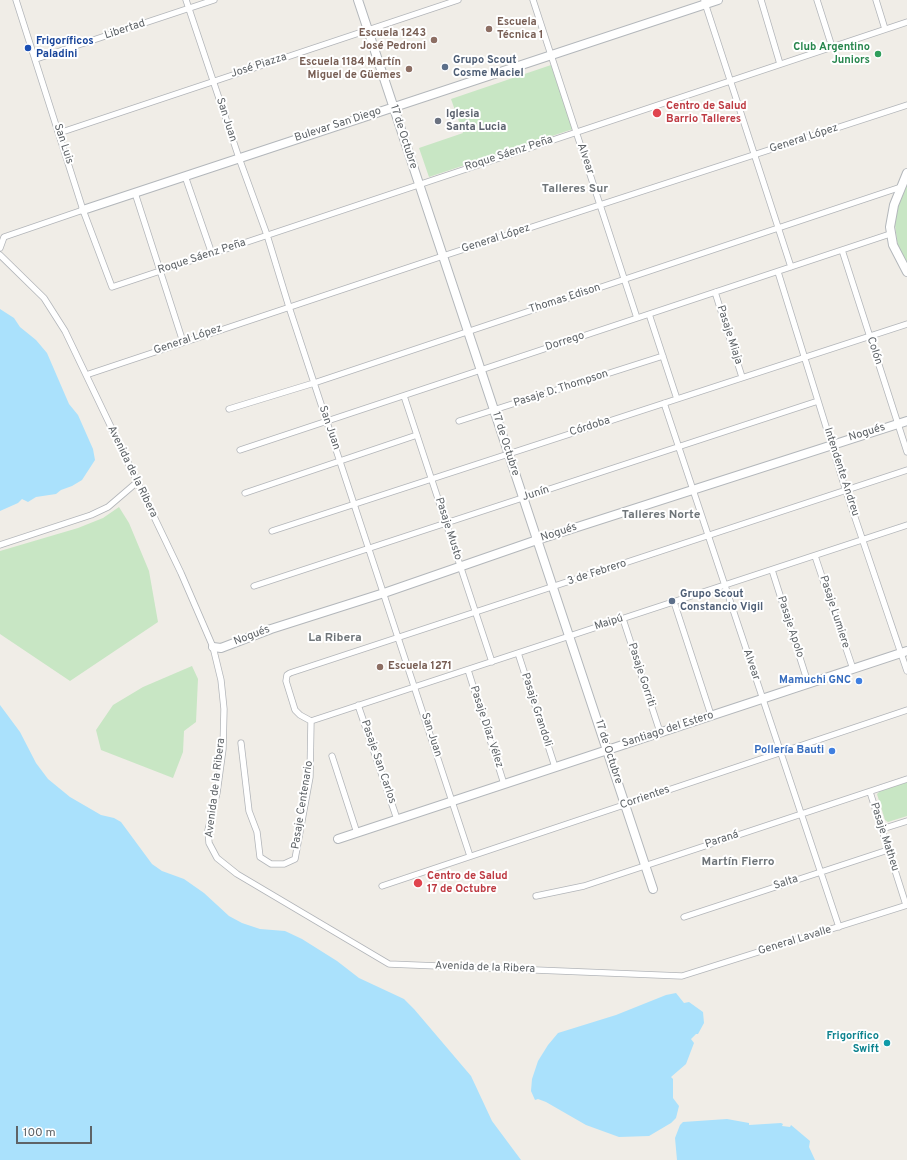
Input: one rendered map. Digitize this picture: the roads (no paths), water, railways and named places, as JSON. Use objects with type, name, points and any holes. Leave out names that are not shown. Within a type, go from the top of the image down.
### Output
[{"type":"street","name":"San Luis","points":[[16,0],[83,210],[112,287]]},
{"type":"street","name":"San Juan","points":[[186,0],[239,158],[267,235],[289,307],[470,856]]},
{"type":"street","name":"Libertad","points":[[36,59],[214,0]]},
{"type":"street","name":"17 de Octubre","points":[[358,0],[508,454],[608,749],[644,865],[653,888]]},
{"type":"street","name":"José Piazza","points":[[59,133],[458,0]]},
{"type":"street","name":"Alvear","points":[[533,0],[637,318]]},
{"type":"street","name":"Bulevar San Diego","points":[[0,248],[4,237],[551,55],[705,2],[718,0]]},
{"type":"street","points":[[761,0],[780,64]]},
{"type":"street","points":[[817,0],[832,47]]},
{"type":"street","points":[[876,0],[885,29]]},
{"type":"street","points":[[705,2],[791,267]]},
{"type":"street","name":"Roque Sáenz Peña","points":[[112,287],[907,22]]},
{"type":"street","name":"General López","points":[[86,375],[443,256],[907,105]]},
{"type":"street","points":[[906,270],[897,256],[890,234],[894,205],[907,173]]},
{"type":"street","points":[[185,176],[212,254]]},
{"type":"street","name":"Thomas Edison","points":[[228,409],[314,383],[901,187]]},
{"type":"street","points":[[135,193],[183,342]]},
{"type":"street","name":"Dorrego","points":[[240,450],[890,234]]},
{"type":"street","name":"Colón","points":[[842,250],[907,452]]},
{"type":"street","name":"Avenida de la Ribera","points":[[0,255],[44,298],[65,331],[136,483],[181,573],[213,647],[221,680],[224,709],[223,749],[217,793],[208,830],[209,843],[217,858],[236,874],[389,964],[682,976]]},
{"type":"street","name":"Intendente Andreu","points":[[778,272],[846,491],[904,652],[907,671]]},
{"type":"street","name":"Pasaje Miaja","points":[[715,292],[742,377]]},
{"type":"street","points":[[649,314],[677,399]]},
{"type":"street","name":"Córdoba","points":[[272,531],[907,324]]},
{"type":"street","name":"Pasaje D. Thompson","points":[[459,421],[663,356]]},
{"type":"street","name":"Pasaje Musto","points":[[404,396],[492,662]]},
{"type":"street","name":"Junín","points":[[254,586],[818,401]]},
{"type":"street","name":"Alvear","points":[[664,403],[839,927]]},
{"type":"street","name":"Nogués","points":[[213,647],[221,648],[271,629],[384,593],[537,540],[907,420]]},
{"type":"street","points":[[245,493],[340,459],[417,435]]},
{"type":"street","name":"3 de Febrero","points":[[311,721],[300,715],[295,710],[287,688],[287,676],[290,673],[907,470]]},
{"type":"street","points":[[0,545],[90,515],[108,507],[136,483]]},
{"type":"street","name":"Maipú","points":[[311,721],[907,525]]},
{"type":"street","name":"Pasaje Lumiere","points":[[815,556],[853,669]]},
{"type":"street","name":"Pasaje Apolo","points":[[772,570],[808,683]]},
{"type":"street","points":[[674,602],[711,715]]},
{"type":"street","name":"Pasaje Gorriti","points":[[623,619],[660,732]]},
{"type":"street","name":"Santiago del Estero","points":[[338,839],[904,652]]},
{"type":"street","name":"Pasaje Grandoli","points":[[518,653],[555,767]]},
{"type":"street","name":"Pasaje Díaz Vélez","points":[[468,670],[504,784]]},
{"type":"street","name":"Pasaje San Carlos","points":[[358,705],[397,819]]},
{"type":"street","name":"Corrientes","points":[[382,886],[907,710]]},
{"type":"street","name":"Pasaje Centenario","points":[[241,743],[249,811],[257,832],[260,857],[271,864],[284,864],[295,859],[310,777],[311,721]]},
{"type":"street","points":[[332,756],[357,833]]},
{"type":"street","name":"Paraná","points":[[536,896],[584,886],[907,779]]},
{"type":"street","name":"Pasaje Matheu","points":[[870,792],[906,905]]},
{"type":"street","points":[[882,829],[907,821]]},
{"type":"street","name":"Salta","points":[[684,917],[888,850]]},
{"type":"street","name":"General Lavalle","points":[[682,976],[906,905]]},
{"type":"water","points":[[0,309],[14,318],[20,327],[36,340],[47,353],[69,404],[78,415],[93,449],[95,460],[82,480],[72,486],[61,490],[56,494],[36,497],[28,502],[22,499],[18,503],[0,511]]},
{"type":"water","points":[[0,705],[20,732],[36,763],[48,779],[70,797],[101,815],[114,818],[121,822],[152,864],[162,871],[184,879],[204,893],[229,916],[242,923],[260,929],[285,931],[302,939],[337,961],[359,978],[404,999],[471,1076],[492,1121],[521,1160],[0,1160]]},
{"type":"water","points":[[676,993],[684,1003],[689,1002],[703,1012],[704,1023],[698,1034],[691,1039],[694,1043],[686,1064],[671,1077],[673,1079],[673,1098],[679,1106],[676,1118],[671,1123],[649,1136],[619,1137],[586,1125],[546,1102],[538,1099],[535,1100],[531,1091],[532,1079],[538,1061],[558,1033],[616,1015],[666,995]]},
{"type":"water","points":[[727,1119],[749,1123],[749,1125],[781,1123],[783,1124],[782,1126],[790,1127],[791,1125],[810,1141],[809,1147],[815,1160],[677,1160],[675,1138],[680,1125],[683,1122]]},
{"type":"place","name":"Escuela Técnica 1","points":[[489,29]]},
{"type":"place","name":"Escuela 1243 José Pedroni","points":[[434,40]]},
{"type":"place","name":"Frigoríficos Paladini","points":[[28,48]]},
{"type":"place","name":"Club Argentino Juniors","points":[[878,54]]},
{"type":"place","name":"Grupo Scout Cosme Maciel","points":[[445,67]]},
{"type":"place","name":"Escuela 1184 Martín Miguel de Güemes","points":[[409,69]]},
{"type":"place","name":"Centro de Salud Barrio Talleres","points":[[657,113]]},
{"type":"place","name":"Iglesia Santa Lucia","points":[[438,121]]},
{"type":"place","name":"Grupo Scout Constancio Vigil","points":[[672,601]]},
{"type":"place","name":"Escuela 1271","points":[[380,667]]},
{"type":"place","name":"Mamuchi GNC","points":[[859,681]]},
{"type":"place","name":"Pollería Bauti","points":[[832,751]]},
{"type":"place","name":"Centro de Salud 17 de Octubre","points":[[418,883]]},
{"type":"place","name":"Frigorífico Swift","points":[[887,1043]]},
{"type":"district","name":"Talleres Sur","points":[[575,190]]},
{"type":"district","name":"Talleres Norte","points":[[661,516]]},
{"type":"district","name":"La Ribera","points":[[335,639]]},
{"type":"district","name":"Martín Fierro","points":[[738,863]]}]
